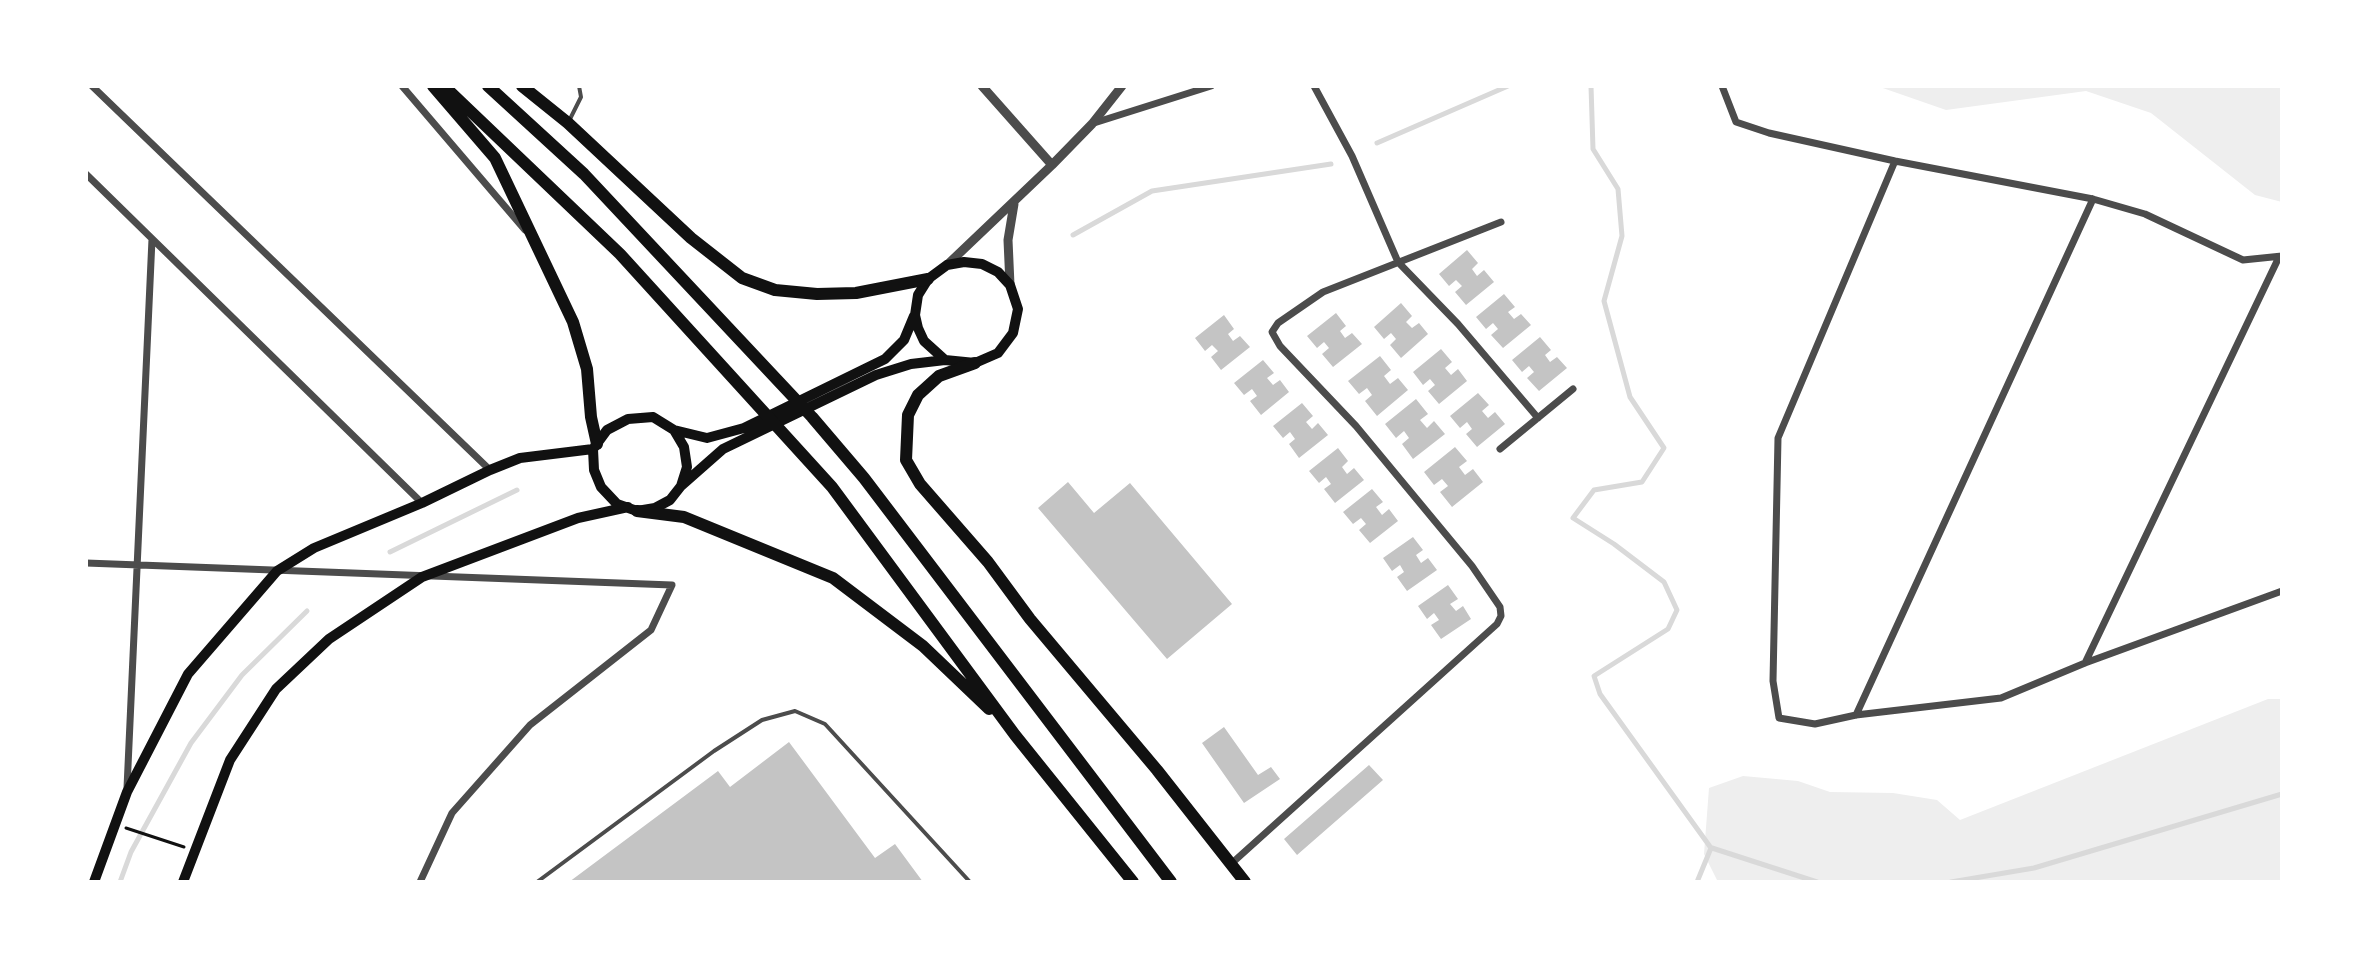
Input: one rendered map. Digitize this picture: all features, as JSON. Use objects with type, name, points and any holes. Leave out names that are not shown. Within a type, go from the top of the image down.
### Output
[{"type":"highway","points":[[433,86],[495,158],[573,322],[587,369],[595,447]]},
{"type":"highway","points":[[444,86],[620,254],[832,487],[1015,735],[1133,882]]},
{"type":"highway","points":[[488,86],[584,174],[812,417],[864,478],[1171,882]]},
{"type":"highway","points":[[522,86],[568,123],[691,238],[742,278],[775,290],[817,294],[856,293],[928,279]]},
{"type":"highway","points":[[975,363],[939,376],[918,395],[908,415],[906,460],[920,484],[988,562],[1030,619],[1157,770],[1245,882]]},
{"type":"highway","points":[[632,509],[684,517],[833,578],[923,646],[1015,735]]},
{"type":"main road","points":[[183,882],[230,760],[276,689],[329,639],[422,577],[578,518],[655,508],[670,500],[681,486],[723,449],[876,375],[911,364],[945,360],[975,363],[998,353],[1013,333],[1018,309],[1010,285],[998,272],[982,264],[964,262],[947,265],[928,279],[918,295],[915,315],[904,340],[885,359],[744,428],[707,438],[674,430],[653,417],[628,419],[607,430],[595,447],[594,470],[601,487],[617,504],[632,509]]},
{"type":"main road","points":[[915,315],[924,341],[945,360]]},
{"type":"main road","points":[[674,430],[684,447],[687,467],[681,486]]},
{"type":"main road","points":[[94,882],[127,792],[188,674],[277,571],[314,548],[520,458],[595,447]]},
{"type":"street","points":[[92,86],[490,470]]},
{"type":"street","points":[[402,86],[534,242]]},
{"type":"street","points":[[982,86],[1052,165]]},
{"type":"street","points":[[947,265],[998,214],[1014,204],[1092,124],[1122,86]]},
{"type":"street","points":[[1092,124],[1211,86]]},
{"type":"street","points":[[1314,86],[1352,156],[1398,262],[1458,324],[1538,418]]},
{"type":"street","points":[[1722,86],[1736,122],[1769,133],[2093,199],[2145,214],[2243,260],[2280,257]]},
{"type":"street","points":[[1895,161],[1778,438],[1773,681],[1779,718],[1815,724],[1856,715],[2001,698],[2085,663],[2282,591]]},
{"type":"street","points":[[86,174],[422,503]]},
{"type":"street","points":[[1856,715],[2093,199]]},
{"type":"street","points":[[1010,285],[1008,240],[1014,204]]},
{"type":"street","points":[[1231,864],[1497,624],[1501,616],[1500,607],[1472,566],[1356,426],[1280,346],[1272,332],[1278,323],[1323,292],[1501,222]]},
{"type":"street","points":[[127,792],[152,239]]},
{"type":"street","points":[[2085,663],[2280,257]]},
{"type":"street","points":[[1500,449],[1573,389]]},
{"type":"street","points":[[86,563],[672,585],[651,630],[530,725],[452,813],[420,882]]},
{"type":"lane","points":[[568,123],[581,97],[579,86]]},
{"type":"lane","points":[[537,882],[714,751],[762,720],[795,711],[825,724],[970,882]]},
{"type":"path","points":[[137,831],[195,850]]},
{"type":"shaded area","points":[[1877,86],[2282,86],[2282,202],[2255,195],[2151,113],[2086,91],[1946,110]]},
{"type":"shaded area","points":[[2268,699],[2282,699],[2282,882],[1718,882],[1704,854],[1709,788],[1743,776],[1798,781],[1830,792],[1893,793],[1937,800],[1960,820]]},
{"type":"building","points":[[1467,250],[1478,263],[1472,269],[1477,276],[1484,270],[1494,282],[1466,305],[1455,292],[1462,286],[1456,280],[1449,286],[1439,274]]},
{"type":"building","points":[[1504,294],[1515,307],[1508,312],[1514,319],[1521,314],[1531,325],[1503,348],[1491,335],[1498,329],[1493,323],[1486,329],[1476,317]]},
{"type":"building","points":[[1401,303],[1412,316],[1406,322],[1412,328],[1419,323],[1428,334],[1401,358],[1390,345],[1396,339],[1391,333],[1384,339],[1374,327]]},
{"type":"building","points":[[1336,313],[1346,326],[1340,331],[1345,338],[1352,333],[1362,344],[1333,367],[1322,354],[1329,348],[1324,342],[1317,348],[1307,336]]},
{"type":"building","points":[[1224,315],[1234,329],[1228,334],[1233,341],[1240,336],[1250,347],[1221,370],[1211,357],[1218,351],[1212,345],[1205,351],[1195,338]]},
{"type":"building","points":[[1540,337],[1551,350],[1545,355],[1550,362],[1557,357],[1567,368],[1539,391],[1527,378],[1534,372],[1529,366],[1522,372],[1512,360]]},
{"type":"building","points":[[1441,349],[1452,362],[1445,368],[1451,375],[1458,369],[1467,381],[1439,404],[1428,391],[1435,385],[1430,379],[1423,385],[1413,372]]},
{"type":"building","points":[[1380,356],[1391,370],[1384,376],[1390,384],[1398,378],[1408,390],[1377,416],[1365,401],[1372,395],[1367,388],[1359,394],[1348,381]]},
{"type":"building","points":[[1263,360],[1274,373],[1267,378],[1273,385],[1280,380],[1289,392],[1261,415],[1250,401],[1257,396],[1252,389],[1244,395],[1234,383]]},
{"type":"building","points":[[1478,393],[1489,405],[1482,411],[1488,418],[1495,412],[1505,424],[1477,447],[1466,434],[1472,429],[1467,422],[1460,428],[1450,416]]},
{"type":"building","points":[[1416,399],[1428,414],[1420,420],[1427,428],[1434,421],[1445,434],[1413,459],[1402,444],[1409,438],[1404,431],[1396,438],[1385,424]]},
{"type":"building","points":[[1302,403],[1313,416],[1306,422],[1312,429],[1318,423],[1328,435],[1299,458],[1289,444],[1295,439],[1290,432],[1283,438],[1273,426]]},
{"type":"building","points":[[1455,447],[1467,461],[1459,467],[1465,475],[1473,469],[1483,482],[1452,507],[1440,492],[1448,486],[1442,479],[1434,485],[1424,472]]},
{"type":"building","points":[[1338,448],[1348,461],[1342,467],[1347,474],[1354,468],[1364,480],[1335,503],[1324,489],[1331,484],[1326,477],[1319,483],[1309,471]]},
{"type":"building","points":[[1068,482],[1094,513],[1130,483],[1232,604],[1167,659],[1038,508]]},
{"type":"building","points":[[1372,489],[1383,502],[1376,507],[1382,515],[1389,509],[1398,521],[1370,543],[1359,530],[1366,524],[1361,518],[1353,524],[1343,512]]},
{"type":"building","points":[[1413,537],[1423,550],[1416,555],[1421,563],[1428,558],[1437,570],[1407,591],[1397,577],[1404,572],[1400,565],[1392,571],[1383,558]]},
{"type":"building","points":[[1448,585],[1458,599],[1450,604],[1456,611],[1463,606],[1471,619],[1441,639],[1431,625],[1439,620],[1434,613],[1427,619],[1418,606]]},
{"type":"building","points":[[1224,727],[1258,775],[1271,767],[1280,779],[1244,803],[1202,743]]},
{"type":"building","points":[[789,742],[875,858],[895,844],[923,882],[569,882],[718,771],[730,787]]},
{"type":"building","points":[[1369,765],[1383,780],[1297,855],[1284,839]]},
{"type":"waterway","points":[[1377,143],[1508,86]]},
{"type":"waterway","points":[[1591,86],[1593,149],[1618,189],[1622,236],[1604,301],[1630,397],[1664,448],[1642,482],[1594,490],[1573,518],[1664,582],[1677,610],[1668,629],[1594,676],[1600,694],[1711,848],[1697,882]]},
{"type":"waterway","points":[[1073,235],[1152,191],[1331,164]]},
{"type":"waterway","points":[[390,552],[517,490]]},
{"type":"waterway","points":[[120,882],[131,852],[191,743],[242,675],[307,611]]},
{"type":"waterway","points":[[1951,882],[2034,868],[2282,794]]},
{"type":"waterway","points":[[1712,848],[1817,882]]}]
